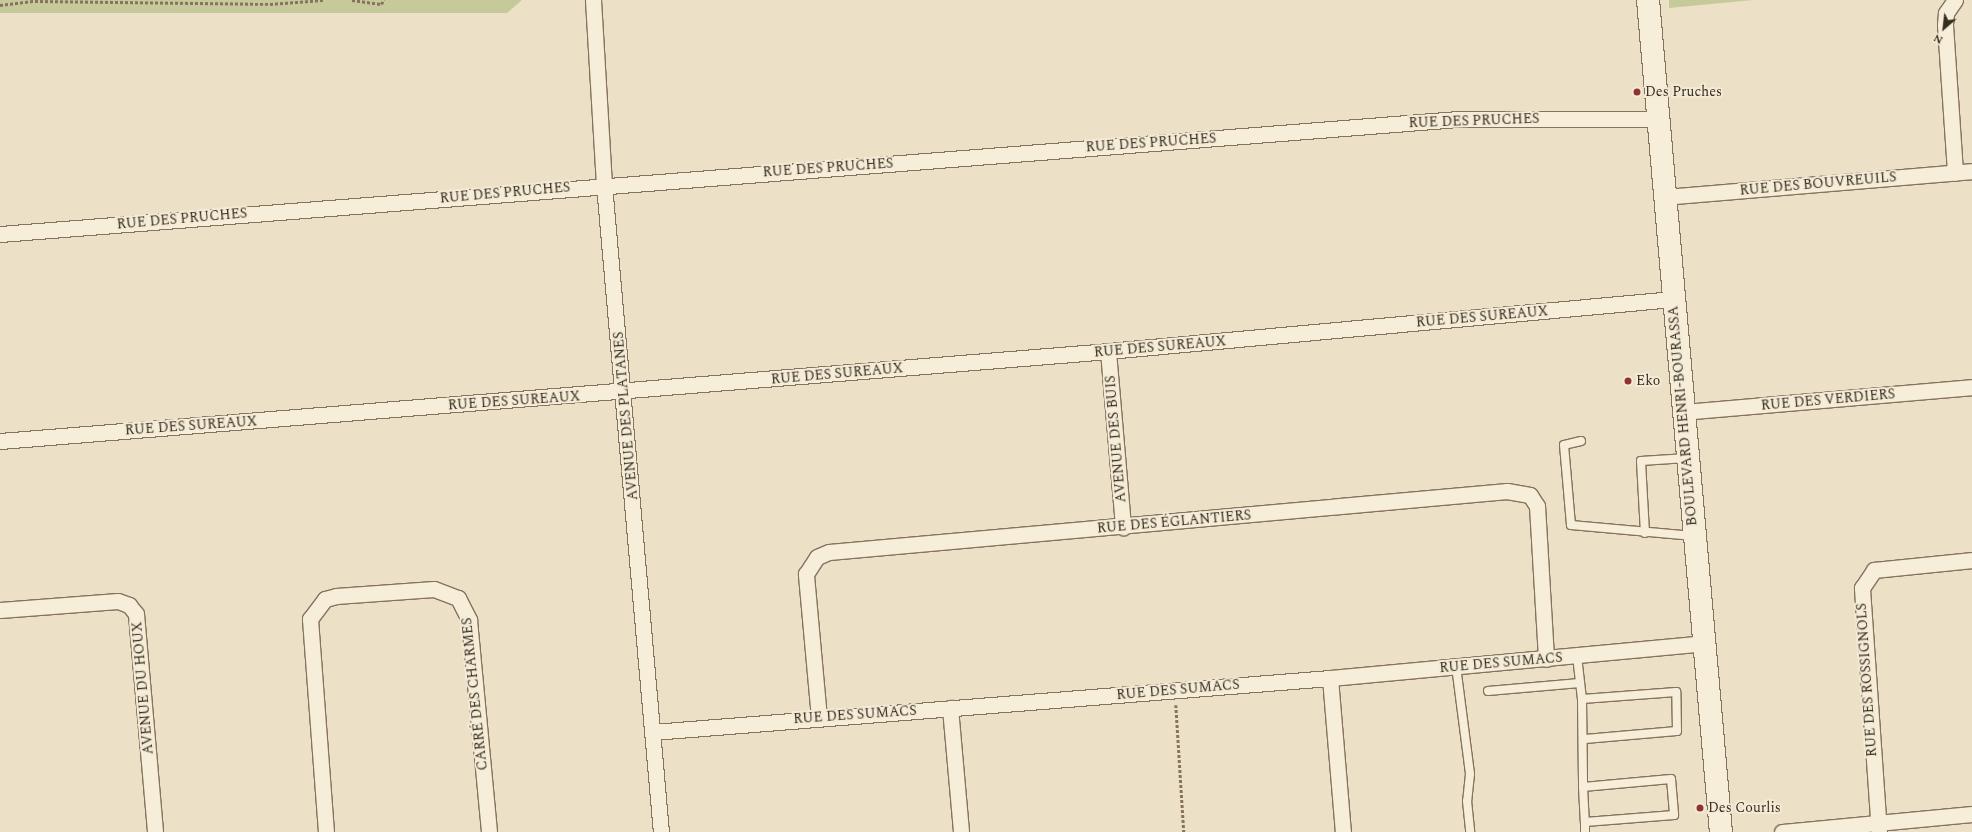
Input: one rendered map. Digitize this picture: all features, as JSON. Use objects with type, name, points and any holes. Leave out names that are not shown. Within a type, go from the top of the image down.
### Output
[{"type":"main road","name":"BOULEVARD HENRI-BOURASSA","points":[[1648,0],[1657,118],[1721,832]]},
{"type":"street","name":"AVENUE DES PLATANES","points":[[593,0],[604,185],[624,392],[661,832]]},
{"type":"street","points":[[1955,0],[1946,13],[1945,25],[1955,173]]},
{"type":"street","name":"RUE DES PRUCHES","points":[[0,234],[604,185],[1457,119],[1657,118]]},
{"type":"street","name":"RUE DES BOUVREUILS","points":[[1664,197],[1972,171]]},
{"type":"street","name":"RUE DES SUREAUX","points":[[0,441],[624,392],[1108,351],[1673,299]]},
{"type":"street","name":"AVENUE DES BUIS","points":[[1108,351],[1123,527]]},
{"type":"street","name":"RUE DES VERDIERS","points":[[1683,412],[1972,387]]},
{"type":"street","name":"RUE DES ÉGLANTIERS","points":[[819,718],[806,583],[809,565],[817,557],[829,552],[1518,491],[1530,495],[1540,518],[1546,659]]},
{"type":"street","name":"RUE DES ROSSIGNOLS","points":[[1878,827],[1862,588],[1874,570],[1972,560]]},
{"type":"street","name":"CARRÉ DES CHARMES","points":[[326,832],[310,619],[325,599],[336,596],[434,589],[458,598],[469,620],[489,832]]},
{"type":"street","name":"AVENUE DU HOUX","points":[[0,610],[118,601],[129,605],[136,614],[155,832]]},
{"type":"street","name":"RUE DES SUMACS","points":[[653,732],[1330,678],[1546,659],[1704,643]]},
{"type":"street","points":[[1330,678],[1343,832]]},
{"type":"street","points":[[950,708],[961,832]]},
{"type":"street","points":[[1782,832],[1878,827],[1972,814]]},
{"type":"lane","points":[[1581,441],[1564,446],[1571,525],[1645,533],[1694,536]]},
{"type":"lane","points":[[1645,533],[1641,461],[1688,458]]},
{"type":"lane","points":[[1577,656],[1585,739],[1583,787],[1586,832]]},
{"type":"lane","points":[[1456,666],[1470,774],[1467,801],[1470,832]]},
{"type":"lane","points":[[1488,691],[1580,683]]},
{"type":"lane","points":[[1582,699],[1676,692],[1677,731],[1585,739]]},
{"type":"lane","points":[[1583,787],[1671,779],[1674,815],[1585,822]]},
{"type":"path","points":[[0,5],[35,1],[270,4],[323,0]]},
{"type":"path","points":[[352,0],[381,4],[384,0]]},
{"type":"path","points":[[1174,690],[1184,832]]},
{"type":"green space","points":[[0,0],[522,0],[507,13],[0,13]]},
{"type":"green space","points":[[1669,0],[1753,0],[1669,8]]},
{"type":"place","name":"Des Pruches","points":[[1637,92]]},
{"type":"place","name":"Eko","points":[[1628,381]]},
{"type":"place","name":"Des Courlis","points":[[1700,808]]}]
